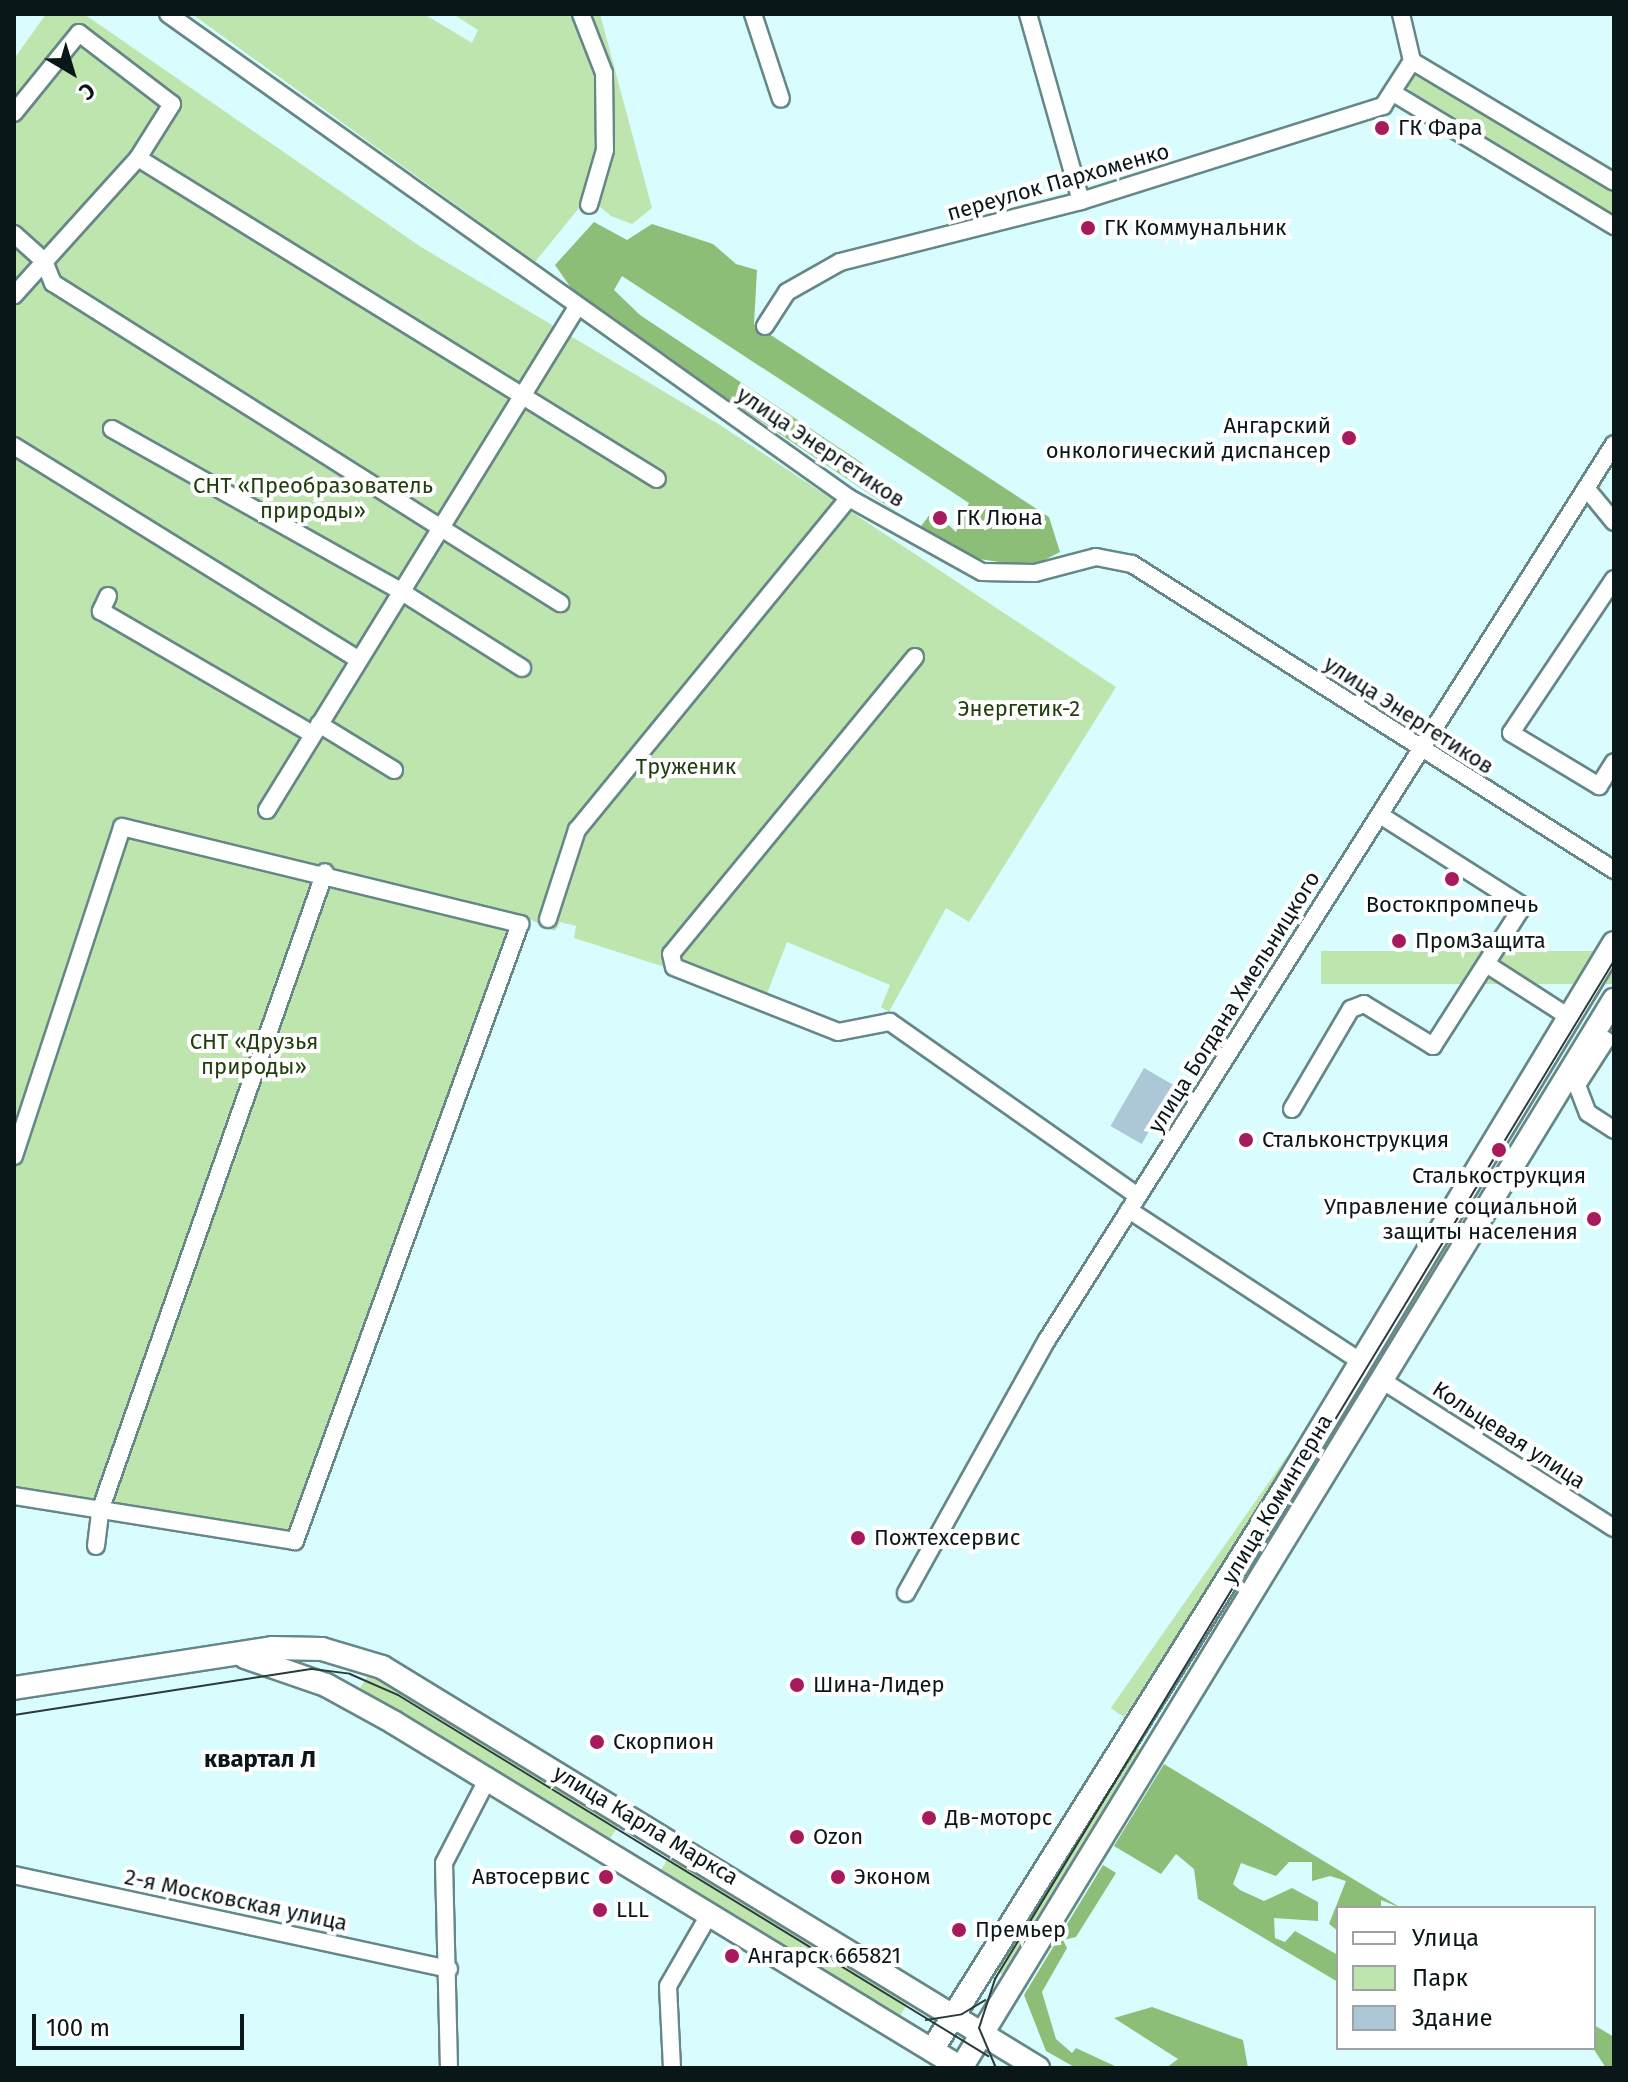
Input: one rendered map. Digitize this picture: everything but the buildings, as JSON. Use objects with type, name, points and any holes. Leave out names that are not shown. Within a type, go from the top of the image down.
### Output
[{"type":"street","name":"улица Энергетиков","points":[[168,14],[849,498],[982,572],[1035,573],[1096,557],[1132,564],[1614,870]]},
{"type":"street","points":[[581,14],[604,73],[605,150],[589,205]]},
{"type":"street","points":[[753,14],[781,99]]},
{"type":"street","points":[[1028,14],[1081,201]]},
{"type":"street","points":[[1401,14],[1412,61],[1395,94],[1614,226]]},
{"type":"street","points":[[14,113],[79,33],[172,104],[138,158],[14,295]]},
{"type":"street","points":[[1412,61],[1614,182]]},
{"type":"street","name":"переулок Пархоменко","points":[[765,326],[787,292],[840,262],[1081,201],[1383,106],[1395,94]]},
{"type":"street","points":[[138,158],[657,479]]},
{"type":"street","points":[[14,234],[44,261],[53,283],[560,603]]},
{"type":"street","points":[[267,810],[402,592],[518,395],[577,307]]},
{"type":"street","points":[[112,429],[402,592],[522,668]]},
{"type":"street","name":"улица Богдана Хмельницкого","points":[[906,1593],[1047,1340],[1614,444]]},
{"type":"street","points":[[14,446],[358,659]]},
{"type":"street","points":[[1586,488],[1614,522]]},
{"type":"street","points":[[548,919],[577,830],[849,498]]},
{"type":"street","points":[[1614,579],[1511,733],[1599,786],[1614,762]]},
{"type":"street","points":[[108,596],[101,611],[394,770]]},
{"type":"street","points":[[915,657],[671,954],[674,967],[838,1032],[890,1022],[1138,1196]]},
{"type":"street","points":[[1292,1109],[1351,1009],[1364,1004],[1433,1046],[1488,965],[1523,906],[1380,815]]},
{"type":"street","points":[[14,1156],[122,827],[325,872],[520,924],[295,1541],[14,1496]]},
{"type":"street","points":[[96,1546],[101,1508],[325,872]]},
{"type":"street","name":"улица Коминтерна","points":[[932,2050],[1361,1362],[1614,943]]},
{"type":"street","points":[[1488,965],[1569,1017]]},
{"type":"street","name":"улица Коминтерна","points":[[961,2068],[1380,1379],[1605,1039],[1614,1000]]},
{"type":"street","points":[[1605,1039],[1577,1085],[1588,1113],[1614,1130]]},
{"type":"street","points":[[1129,1210],[1361,1362]]},
{"type":"street","name":"Кольцевая улица","points":[[1380,1379],[1614,1528]]},
{"type":"street","name":"улица Карла Маркса","points":[[14,1688],[306,1647],[382,1667],[1038,2068]]},
{"type":"street","name":"улица Карла Маркса","points":[[232,1655],[287,1668],[380,1715],[961,2068]]},
{"type":"street","points":[[380,1715],[359,1696],[354,1682],[364,1668],[382,1667]]},
{"type":"street","points":[[449,2068],[449,1969],[444,1863],[487,1780]]},
{"type":"street","name":"2-я Московская улица","points":[[14,1875],[449,1969]]},
{"type":"street","points":[[672,2068],[668,1986],[709,1915]]},
{"type":"green space","points":[[46,14],[84,14],[421,247],[720,425],[1116,687],[969,922],[946,908],[889,1012],[881,1007],[890,985],[787,942],[765,999],[574,938],[576,926],[560,922],[555,931],[527,918],[381,1333],[295,1541],[14,1502],[14,59]]},
{"type":"green space","points":[[192,14],[424,14],[472,43],[478,30],[453,14],[600,14],[652,208],[632,224],[611,216],[588,197],[535,262]]},
{"type":"green space","points":[[1417,72],[1614,191],[1614,218],[1414,98],[1405,81]]},
{"type":"green space","points":[[594,222],[627,240],[652,224],[713,244],[736,264],[757,270],[754,324],[1049,517],[1060,552],[1031,567],[973,558],[919,529],[933,510],[956,532],[969,503],[622,276],[614,290],[640,315],[862,463],[895,511],[635,337],[571,288],[555,265]]},
{"type":"green space","points":[[1321,951],[1614,951],[1614,984],[1321,984]]},
{"type":"green space","points":[[1444,1232],[1457,1241],[1124,1717],[1111,1708]]},
{"type":"green space","points":[[371,1671],[623,1819],[609,1840],[360,1688]]},
{"type":"green space","points":[[1131,1744],[1146,1753],[1010,1979],[995,1970]]},
{"type":"green space","points":[[1164,1764],[1398,1906],[1381,1900],[1381,1906],[1336,1906],[1346,1881],[1330,1876],[1312,1881],[1312,1862],[1289,1862],[1276,1876],[1241,1863],[1233,1884],[1240,1890],[1264,1901],[1292,1888],[1318,1902],[1318,1921],[1274,1918],[1275,1938],[1285,1942],[1295,1931],[1336,1954],[1336,1981],[1198,1899],[1194,1869],[1176,1854],[1161,1874],[1114,1846]]},
{"type":"green space","points":[[673,1850],[913,1994],[900,2016],[660,1871]]},
{"type":"green space","points":[[1103,1865],[1116,1873],[1076,1937],[1063,1940],[1067,1948],[1042,1992],[1056,2039],[1072,2053],[1076,2048],[1119,2068],[1076,2068],[1046,2051],[1024,1995]]},
{"type":"green space","points":[[1336,1906],[1336,1929],[1329,1924]]},
{"type":"green space","points":[[1152,2007],[1243,2040],[1248,2068],[1166,2068],[1178,2059],[1114,2018]]},
{"type":"green space","points":[[1596,2026],[1614,2037],[1614,2068],[1606,2068],[1594,2050]]},
{"type":"tram line","points":[[996,2068],[979,2028],[995,1979],[1614,961]]},
{"type":"tram line","points":[[14,1715],[312,1669],[350,1674],[398,1695],[988,2056]]},
{"type":"tram line","points":[[926,2020],[962,2014],[985,2000]]},
{"type":"place","name":"ГК Фара","points":[[1382,128]]},
{"type":"place","name":"ГК Коммунальник","points":[[1088,228]]},
{"type":"place","name":"Ангарский онкологический диспансер","points":[[1349,438]]},
{"type":"place","name":"ГК Люна","points":[[940,518]]},
{"type":"place","name":"Востокпромпечь","points":[[1452,879]]},
{"type":"place","name":"ПромЗащита","points":[[1399,941]]},
{"type":"place","name":"Стальконструкция","points":[[1246,1140]]},
{"type":"place","name":"Сталькострукция","points":[[1499,1150]]},
{"type":"place","name":"Управление социальной защиты населения","points":[[1594,1219]]},
{"type":"place","name":"Пожтехсервис","points":[[858,1538]]},
{"type":"place","name":"Шина-Лидер","points":[[797,1685]]},
{"type":"place","name":"Скорпион","points":[[597,1742]]},
{"type":"place","name":"Дв-моторс","points":[[929,1818]]},
{"type":"place","name":"Ozon","points":[[797,1837]]},
{"type":"place","name":"Автосервис","points":[[606,1877]]},
{"type":"place","name":"Эконом","points":[[838,1877]]},
{"type":"place","name":"LLL","points":[[600,1910]]},
{"type":"place","name":"Премьер","points":[[959,1930]]},
{"type":"place","name":"Ангарск 665821","points":[[732,1956]]},
{"type":"district","name":"квартал Л","points":[[260,1760]]},
{"type":"park label","name":"СНТ «Преобразователь природы»","points":[[313,498]]},
{"type":"park label","name":"Энергетик-2","points":[[1019,709]]},
{"type":"park label","name":"Труженик","points":[[686,767]]},
{"type":"park label","name":"СНТ «Друзья природы»","points":[[254,1054]]}]
